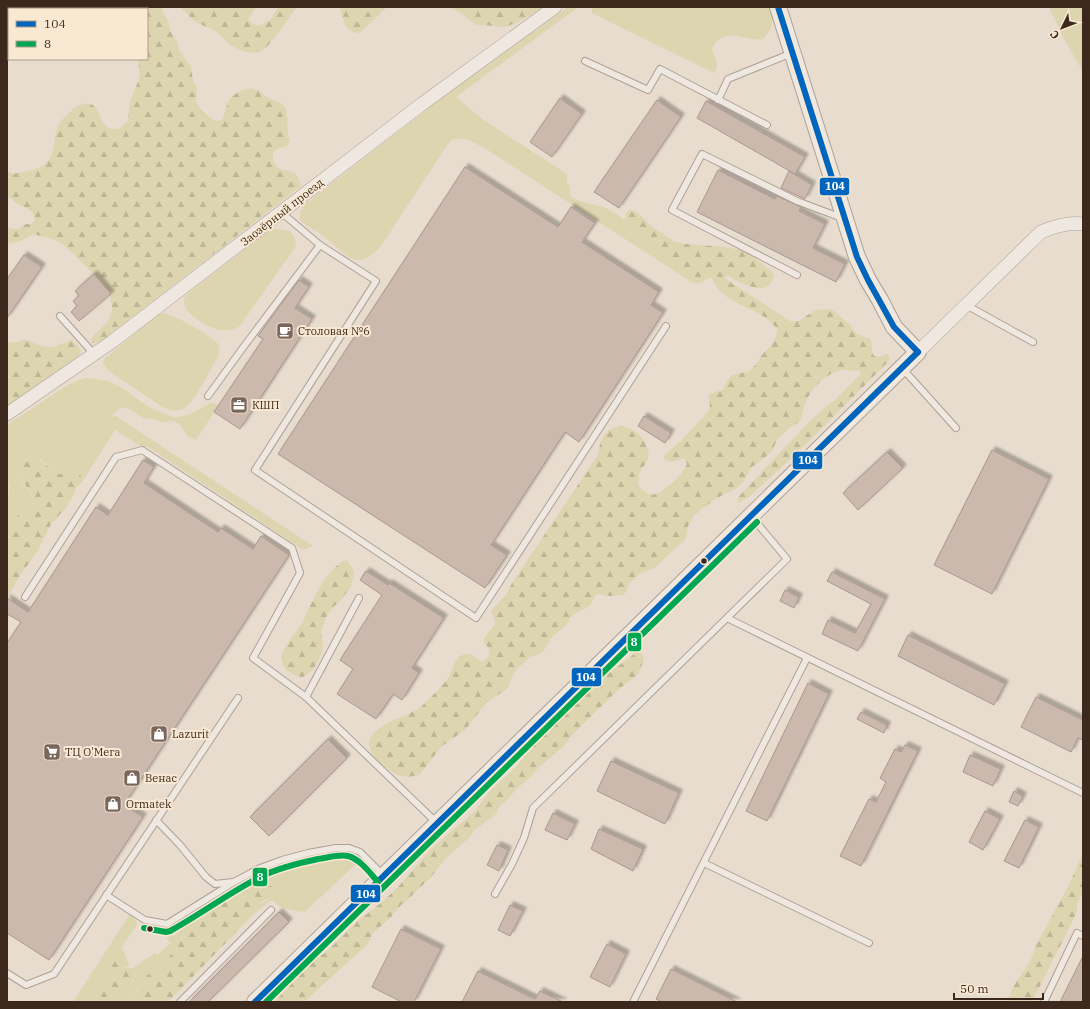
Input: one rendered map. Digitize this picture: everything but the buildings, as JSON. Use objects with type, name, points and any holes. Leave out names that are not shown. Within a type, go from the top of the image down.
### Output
[{"type":"street","name":"Заозёрный проезд","points":[[7,414],[113,341],[282,213],[422,104],[555,7]]},
{"type":"street","points":[[778,7],[857,257],[894,327],[918,352]]},
{"type":"street","points":[[255,1002],[966,304],[1042,232],[1059,225],[1077,223],[1083,224]]},
{"type":"lane","points":[[718,100],[728,79],[793,53]]},
{"type":"lane","points":[[585,61],[648,90],[660,70],[767,125]]},
{"type":"lane","points":[[797,274],[672,210],[702,154],[797,201],[846,220]]},
{"type":"lane","points":[[282,213],[320,244],[376,281],[255,470],[476,618],[666,326]]},
{"type":"lane","points":[[208,396],[320,244]]},
{"type":"lane","points":[[966,304],[1033,342]]},
{"type":"lane","points":[[60,316],[94,354]]},
{"type":"lane","points":[[902,368],[956,428]]},
{"type":"lane","points":[[25,597],[116,457],[142,450],[292,548],[300,573],[253,658],[306,697],[437,823]]},
{"type":"lane","points":[[495,894],[512,864],[521,844],[533,808],[787,559],[751,516]]},
{"type":"lane","points":[[306,697],[358,598]]},
{"type":"lane","points":[[727,618],[1083,793]]},
{"type":"lane","points":[[633,1002],[807,658]]},
{"type":"lane","points":[[7,973],[26,985],[54,974],[238,698]]},
{"type":"lane","points":[[156,820],[180,845],[206,877],[215,884],[234,882]]},
{"type":"lane","points":[[106,895],[145,920],[167,924],[234,882],[260,868],[282,860],[336,848],[348,848],[360,852],[384,876]]},
{"type":"lane","points":[[704,863],[869,943]]},
{"type":"lane","points":[[180,1002],[271,910]]},
{"type":"lane","points":[[1044,1002],[1076,933],[1083,936]]},
{"type":"green space","points":[[140,7],[162,7],[179,50],[191,67],[193,81],[197,87],[196,101],[199,107],[209,117],[216,121],[222,120],[228,102],[237,93],[249,89],[258,91],[283,105],[286,112],[290,141],[286,147],[279,148],[273,152],[273,160],[278,168],[290,172],[298,177],[301,186],[108,336],[99,342],[93,343],[91,338],[104,326],[111,314],[111,294],[94,274],[64,245],[53,239],[33,234],[21,241],[7,244],[8,228],[18,229],[26,224],[32,224],[35,219],[31,211],[7,195],[7,171],[13,174],[34,169],[45,164],[52,155],[59,124],[79,105],[90,104],[95,106],[103,122],[111,129],[119,129],[128,121],[130,101],[140,75],[138,60],[148,60],[148,8]]},
{"type":"green space","points":[[180,7],[256,7],[248,19],[253,24],[259,26],[270,20],[278,7],[298,7],[268,45],[263,50],[254,53],[242,51],[234,47],[215,31],[193,20]]},
{"type":"green space","points":[[340,7],[387,7],[360,33],[351,31],[347,28],[343,20]]},
{"type":"green space","points":[[449,7],[543,7],[517,23],[501,27],[476,25],[461,13]]},
{"type":"green space","points":[[568,7],[577,8],[456,97],[482,119],[567,174],[567,182],[570,187],[570,196],[580,201],[607,209],[617,215],[696,282],[693,283],[483,147],[463,139],[454,139],[450,141],[379,249],[370,256],[357,260],[345,255],[323,236],[300,220],[300,213],[305,204],[442,98]]},
{"type":"green space","points":[[592,7],[770,7],[772,24],[767,35],[763,39],[757,40],[729,36],[723,37],[717,42],[712,49],[717,64],[714,73],[592,13]]},
{"type":"green space","points":[[1049,7],[1083,7],[1083,72],[1064,39]]},
{"type":"green space","points":[[628,210],[637,212],[650,225],[673,241],[686,244],[726,247],[746,251],[771,271],[774,275],[771,283],[767,287],[754,288],[728,276],[724,278],[790,321],[799,321],[815,310],[830,309],[849,324],[857,334],[870,339],[874,356],[878,357],[887,354],[890,357],[888,362],[800,450],[749,497],[738,503],[738,498],[741,494],[809,422],[836,399],[861,374],[859,370],[841,370],[822,380],[808,397],[801,420],[787,430],[777,440],[772,451],[752,467],[743,482],[737,488],[715,499],[694,515],[688,526],[686,539],[654,568],[638,575],[629,584],[623,595],[610,596],[596,594],[590,606],[571,616],[567,624],[551,638],[545,649],[539,654],[530,657],[517,669],[507,689],[489,701],[466,729],[442,746],[420,774],[409,777],[398,775],[376,759],[370,749],[369,741],[373,734],[379,728],[421,707],[445,682],[459,657],[465,654],[471,654],[482,662],[488,657],[490,650],[484,642],[484,638],[495,624],[491,611],[506,595],[512,583],[598,455],[600,443],[608,431],[615,427],[628,428],[641,437],[648,450],[649,456],[639,474],[638,485],[647,493],[659,493],[676,479],[687,464],[684,458],[672,462],[665,460],[665,454],[682,440],[708,412],[710,407],[709,394],[723,390],[727,381],[732,375],[750,371],[776,337],[777,329],[770,321],[733,301],[718,288],[712,278],[708,278],[701,283],[693,283],[687,279],[625,221],[625,215]]},
{"type":"green space","points":[[274,229],[285,230],[293,234],[296,242],[295,248],[239,327],[228,330],[218,329],[203,323],[189,313],[185,307],[184,301],[186,295],[268,231]]},
{"type":"green space","points":[[163,313],[175,317],[201,331],[214,340],[218,344],[219,348],[218,356],[198,393],[188,405],[183,409],[178,410],[170,410],[162,407],[109,371],[103,364],[104,359],[157,315]]},
{"type":"green space","points":[[24,340],[45,347],[51,347],[72,340],[81,350],[79,356],[7,407],[7,343]]},
{"type":"green space","points":[[84,378],[108,381],[124,389],[147,406],[175,418],[191,414],[210,403],[218,406],[196,440],[190,438],[178,423],[172,421],[162,422],[151,418],[144,419],[131,410],[123,408],[119,409],[112,417],[116,416],[313,546],[303,550],[148,447],[142,447],[115,430],[82,482],[82,478],[73,473],[60,474],[52,470],[40,459],[20,478],[34,499],[35,503],[7,524],[7,498],[9,486],[7,484],[7,425],[68,385]]},
{"type":"green space","points":[[36,457],[52,470],[60,474],[78,472],[82,478],[82,482],[76,488],[65,509],[51,524],[37,552],[7,596],[7,524],[35,503],[19,474],[18,469],[25,460]]},
{"type":"green space","points":[[345,560],[348,561],[354,572],[351,587],[327,615],[321,631],[323,646],[322,653],[313,670],[303,677],[294,675],[284,666],[282,660],[286,646],[303,621],[325,579],[331,571]]},
{"type":"green space","points":[[638,652],[644,657],[637,675],[618,690],[572,735],[564,746],[515,790],[499,807],[496,814],[474,831],[470,837],[446,858],[431,877],[372,934],[368,944],[304,1002],[274,1002],[315,960],[326,952],[359,920],[381,903],[398,887],[431,849],[474,812],[491,790],[515,768],[546,731],[604,677]]},
{"type":"green space","points":[[335,853],[345,853],[351,855],[359,861],[305,912],[288,909],[276,904],[273,901],[270,901],[254,914],[252,912],[254,909],[271,897],[277,885],[254,890],[237,902],[226,902],[214,906],[205,916],[193,923],[181,937],[177,950],[159,970],[150,974],[134,993],[123,1002],[109,1002],[127,988],[133,981],[136,973],[133,968],[155,953],[157,955],[171,943],[166,938],[175,935],[214,901],[265,870]]},
{"type":"green space","points":[[1083,853],[1083,891],[1077,904],[1077,912],[1032,1002],[1006,1002],[1016,982],[1030,962],[1036,945],[1069,885]]},
{"type":"green space","points":[[277,885],[278,888],[276,892],[254,908],[252,912],[254,914],[168,1002],[123,1002],[138,990],[147,975],[159,970],[163,966],[169,957],[177,950],[181,937],[186,931],[193,923],[205,916],[214,906],[226,902],[237,902],[254,890]]},
{"type":"green space","points":[[130,914],[136,920],[137,925],[122,947],[129,966],[122,968],[115,959],[112,965],[116,974],[110,982],[99,989],[91,998],[95,1002],[73,1002]]},
{"type":"green space","points":[[115,959],[122,968],[133,968],[136,973],[135,977],[125,990],[116,998],[106,1002],[95,1002],[91,998],[90,993],[106,985],[116,974],[111,965]]},
{"type":"transit line","name":"104","points":[[778,7],[857,257],[894,327],[918,352]]},
{"type":"transit line","name":"104","points":[[255,1002],[918,352]]},
{"type":"transit line","name":"8","points":[[266,1002],[757,522]]},
{"type":"transit line","name":"8","points":[[144,928],[166,932],[170,931],[262,876],[289,866],[333,856],[348,856],[357,860],[378,882]]},
{"type":"place","name":"Столовая №6","points":[[285,331]]},
{"type":"place","name":"КШП","points":[[239,405]]},
{"type":"place","name":"Lazurit","points":[[159,734]]},
{"type":"place","name":"ТЦ О'Мега","points":[[52,752]]},
{"type":"place","name":"Венас","points":[[132,778]]},
{"type":"place","name":"Ormatek","points":[[113,804]]}]
